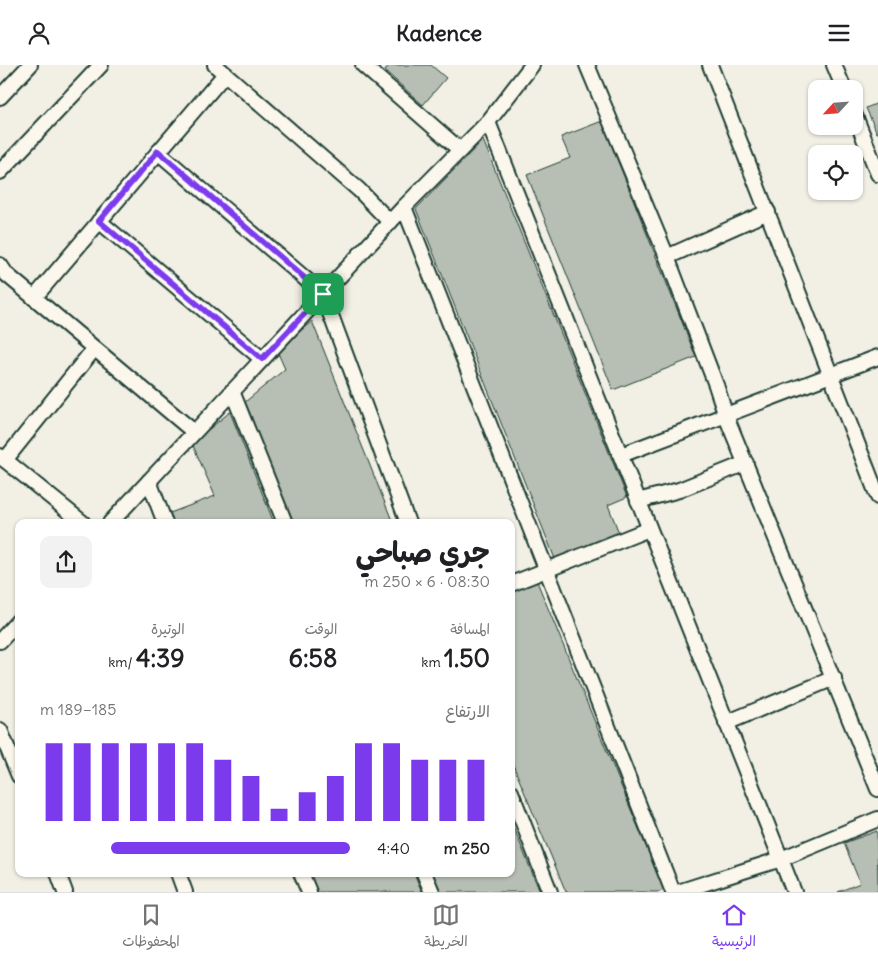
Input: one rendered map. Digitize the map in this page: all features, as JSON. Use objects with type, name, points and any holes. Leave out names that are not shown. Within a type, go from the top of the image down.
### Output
[{"type":"street","points":[[0,97],[30,65]]},
{"type":"street","points":[[0,173],[102,65]]},
{"type":"street","points":[[362,65],[460,150]]},
{"type":"street","points":[[114,519],[404,207],[488,122],[532,65]]},
{"type":"street","points":[[588,65],[667,257],[726,416],[878,789]]},
{"type":"street","points":[[710,65],[878,497]]},
{"type":"street","points":[[834,65],[840,80]]},
{"type":"street","points":[[34,298],[158,151],[220,69],[359,190],[390,222]]},
{"type":"street","points":[[488,122],[794,892]]},
{"type":"street","points":[[863,135],[878,174]]},
{"type":"street","points":[[158,151],[323,294],[407,519]]},
{"type":"street","points":[[404,207],[673,892]]},
{"type":"street","points":[[667,257],[768,212]]},
{"type":"street","points":[[99,221],[262,359]]},
{"type":"street","points":[[2,274],[34,298],[194,432]]},
{"type":"street","points":[[79,519],[3,458],[94,349]]},
{"type":"street","points":[[620,455],[878,357]]},
{"type":"street","points":[[232,391],[283,519]]},
{"type":"street","points":[[638,501],[679,491],[746,463]]},
{"type":"street","points":[[149,481],[163,519]]},
{"type":"street","points":[[515,583],[649,529]]},
{"type":"street","points":[[2,633],[15,623]]},
{"type":"street","points":[[726,723],[834,678]]},
{"type":"street","points":[[0,730],[15,766]]},
{"type":"street","points":[[515,802],[550,892]]},
{"type":"street","points":[[678,892],[781,859],[878,819]]},
{"type":"street","points":[[60,877],[66,892]]},
{"type":"street","points":[[180,877],[186,892]]},
{"type":"street","points":[[303,877],[309,892]]},
{"type":"street","points":[[426,877],[432,892]]},
{"type":"building","points":[[389,65],[431,65],[446,78],[423,105],[385,71]]},
{"type":"building","points":[[878,103],[878,133],[877,133],[866,108]]},
{"type":"building","points":[[602,121],[696,357],[613,390],[527,175],[570,158],[561,137]]},
{"type":"building","points":[[483,140],[627,497],[608,505],[621,538],[557,564],[416,209]]},
{"type":"building","points":[[312,321],[391,519],[291,519],[245,402],[285,369],[277,351]]},
{"type":"building","points":[[230,412],[272,519],[172,519],[170,513],[215,496],[192,443]]},
{"type":"building","points":[[536,579],[664,890],[659,892],[566,892],[515,770],[515,587]]},
{"type":"building","points":[[515,831],[540,892],[441,892],[435,877],[515,877]]},
{"type":"building","points":[[877,831],[878,892],[838,892],[860,883],[844,843]]},
{"type":"building","points":[[311,877],[416,877],[422,892],[317,892]]},
{"type":"route","points":[[158,151],[323,294],[262,359],[99,221],[158,151]]}]
